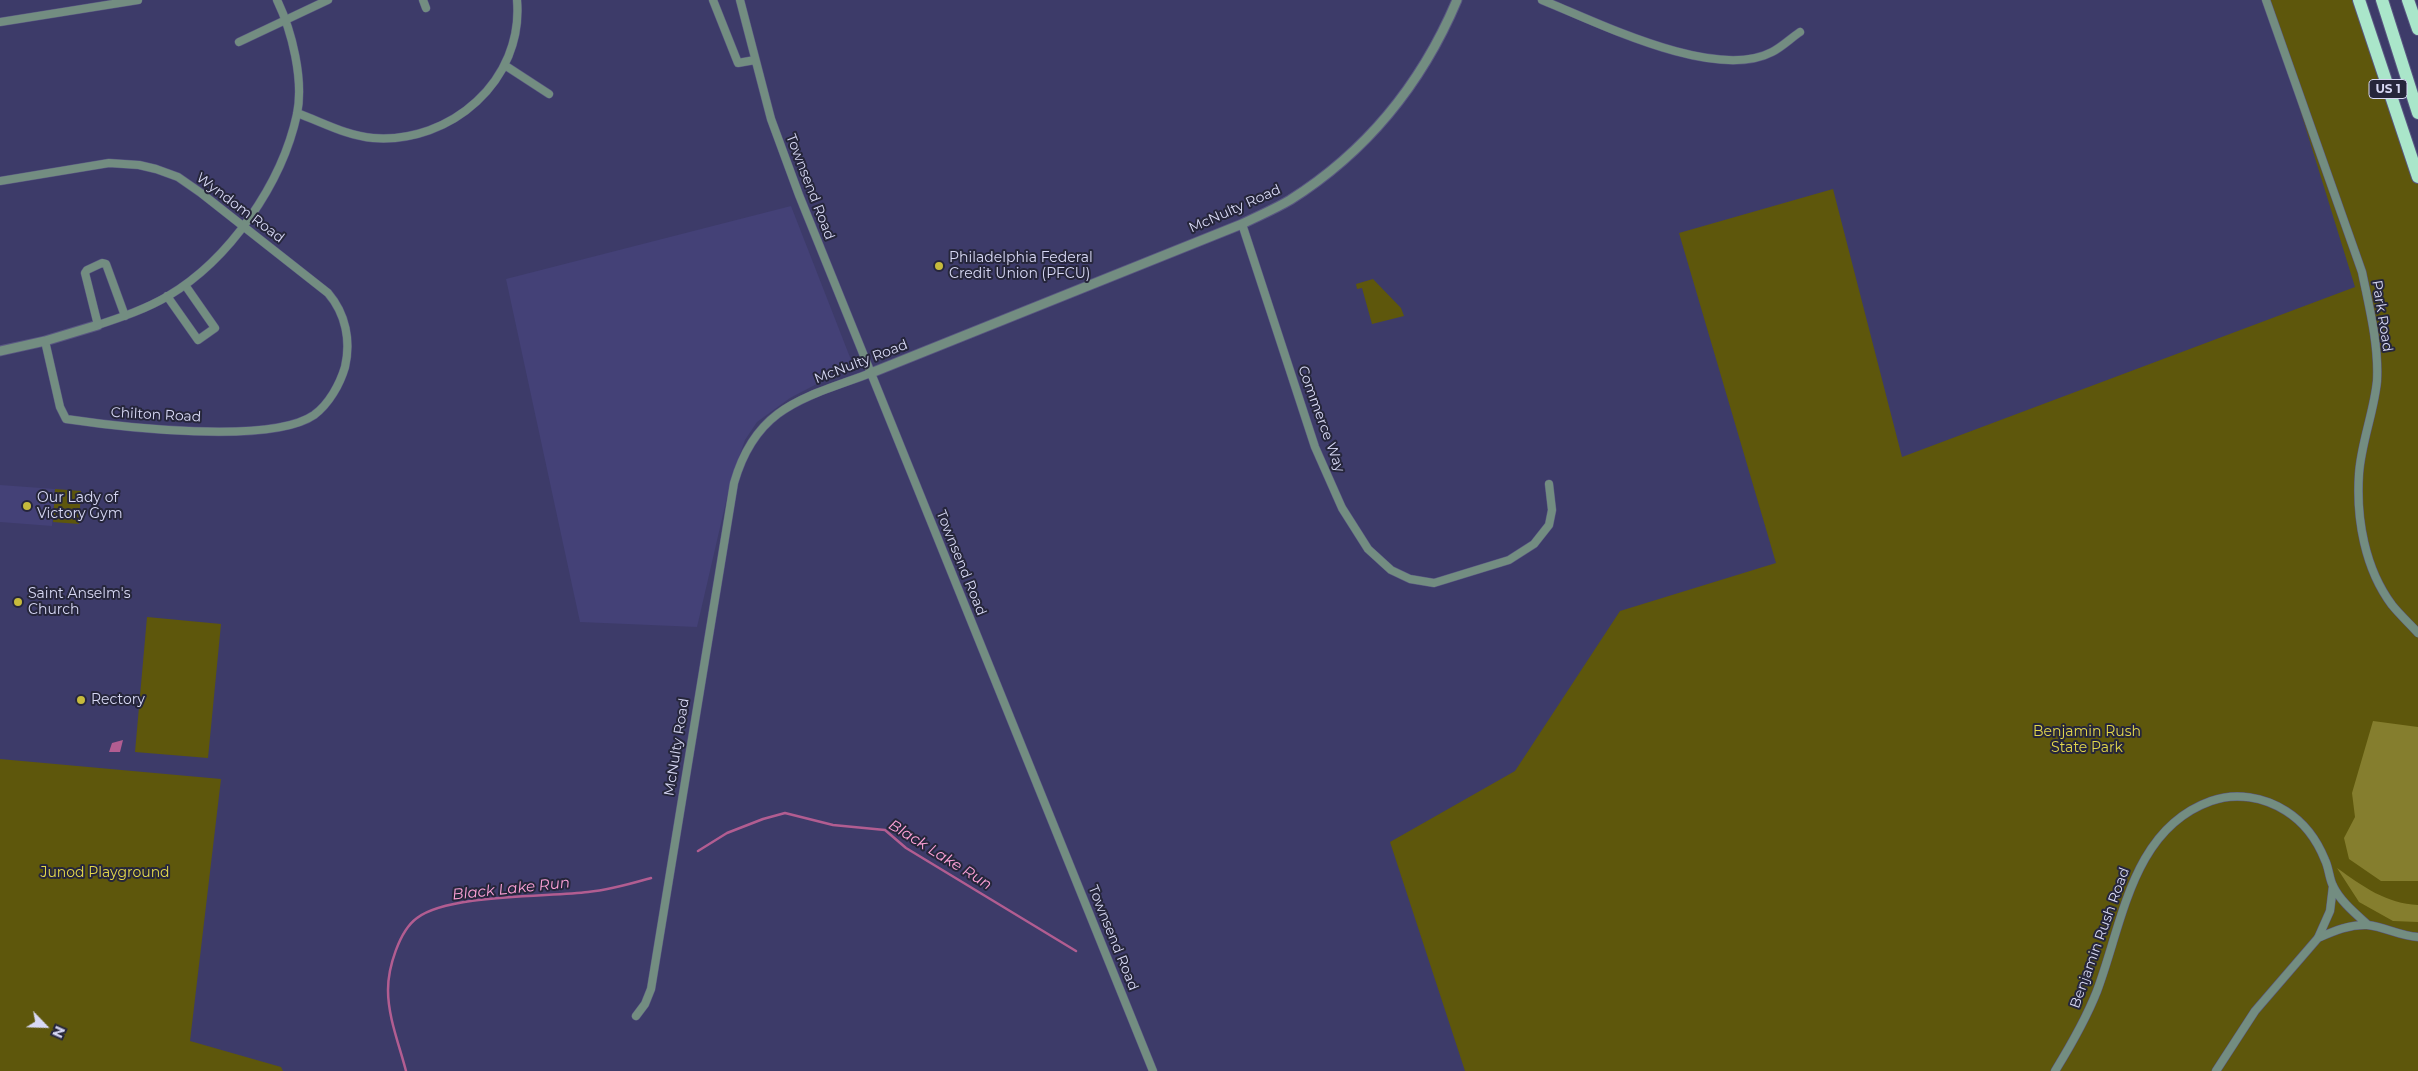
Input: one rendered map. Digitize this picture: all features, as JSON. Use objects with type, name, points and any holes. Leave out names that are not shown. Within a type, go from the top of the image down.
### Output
[{"type":"highway","name":"US 1","points":[[2359,0],[2418,177]]},
{"type":"highway","name":"US 1","points":[[2382,0],[2418,112]]},
{"type":"highway","points":[[2408,0],[2418,29]]},
{"type":"street","points":[[0,22],[138,0]]},
{"type":"street","points":[[0,351],[45,341],[123,317],[167,296],[185,285],[245,226],[275,176],[297,113],[298,78],[286,19],[277,0]]},
{"type":"street","points":[[239,42],[328,0]]},
{"type":"street","points":[[423,0],[426,8]]},
{"type":"street","points":[[297,113],[345,132],[373,138],[404,138],[436,128],[463,114],[493,86],[506,66],[518,13],[517,0]]},
{"type":"street","points":[[713,0],[738,63],[755,60]]},
{"type":"street","name":"Townsend Road","points":[[740,0],[771,119],[796,186],[1154,1071]]},
{"type":"street","name":"McNulty Road","points":[[636,1016],[645,1004],[652,988],[734,483],[741,459],[759,430],[795,402],[1242,224],[1289,200],[1346,158],[1371,136],[1421,71],[1446,26],[1457,0]]},
{"type":"street","points":[[1542,0],[1656,46],[1698,57],[1737,60],[1760,56],[1772,52],[1800,32]]},
{"type":"street","name":"Park Road","points":[[2266,0],[2362,272],[2369,305],[2376,355],[2377,380],[2359,474],[2360,516],[2369,562],[2392,604],[2418,633]]},
{"type":"street","points":[[506,66],[549,94]]},
{"type":"street","name":"Wyndom Road","points":[[0,181],[109,163],[139,165],[178,177],[245,226],[328,293],[338,304],[349,350],[342,379],[321,408]]},
{"type":"street","name":"Commerce Way","points":[[1242,224],[1315,447],[1342,508],[1368,549],[1391,570],[1410,579],[1434,583],[1509,560],[1534,544],[1549,525],[1552,510],[1549,484]]},
{"type":"street","points":[[98,325],[85,274],[87,270],[102,263],[106,264],[123,317]]},
{"type":"street","points":[[167,296],[198,340],[215,328],[185,285]]},
{"type":"street","name":"Chilton Road","points":[[45,341],[60,407],[66,419],[120,427],[233,432],[294,424],[314,415],[321,408]]},
{"type":"street","name":"Benjamin Rush Road","points":[[2055,1071],[2073,1042],[2096,992],[2113,946],[2125,901],[2140,865],[2164,831],[2194,807],[2222,797],[2258,798],[2286,811],[2311,832],[2326,861],[2333,886],[2348,906],[2368,925]]},
{"type":"street","name":"Benjamin Rush Road","points":[[2216,1071],[2255,1011],[2318,938],[2330,911],[2333,886]]},
{"type":"street","points":[[2368,925],[2402,936],[2418,937]]},
{"type":"street","name":"Benjamin Rush Road","points":[[2318,938],[2342,928],[2368,925]]},
{"type":"shaded area","points":[[791,206],[853,365],[790,398],[757,422],[745,440],[731,480],[697,627],[580,622],[506,279]]},
{"type":"shaded area","name":"Our Lady of Victory Gym","points":[[0,485],[55,489],[52,526],[0,522]]},
{"type":"shaded area","points":[[2373,721],[2418,727],[2418,881],[2381,881],[2349,859],[2344,838],[2355,817],[2352,793]]},
{"type":"shaded area","points":[[123,740],[120,752],[109,752],[112,743]]},
{"type":"shaded area","points":[[2337,868],[2385,898],[2418,905],[2418,922],[2393,921],[2359,902]]},
{"type":"green space","name":"Benjamin Rush State Park","points":[[2266,0],[2356,0],[2418,174],[2418,1071],[1465,1071],[1390,842],[1515,771],[1620,611],[1776,563],[1679,233],[1833,189],[1902,457],[2355,287]]},
{"type":"green space","points":[[1373,279],[1401,308],[1404,316],[1372,324],[1362,288],[1357,289],[1356,284]]},
{"type":"green space","points":[[55,489],[81,491],[79,524],[53,522]]},
{"type":"green space","points":[[147,617],[221,624],[208,758],[135,752]]},
{"type":"green space","name":"Junod Playground","points":[[0,759],[221,779],[190,1041],[281,1067],[283,1071],[0,1071]]},
{"type":"waterway","name":"Black Lake Run","points":[[698,851],[727,833],[785,813],[833,825],[885,830],[906,848],[1076,951]]},
{"type":"waterway","name":"Black Lake Run","points":[[406,1071],[394,1030],[388,990],[392,961],[400,941],[417,918],[432,910],[474,901],[596,891],[651,878]]},
{"type":"place","name":"Philadelphia Federal Credit Union (PFCU)","points":[[939,266]]},
{"type":"place","name":"Our Lady of Victory Gym","points":[[27,506]]},
{"type":"place","name":"Saint Anselm's Church","points":[[18,602]]},
{"type":"place","name":"Rectory","points":[[81,700]]}]
